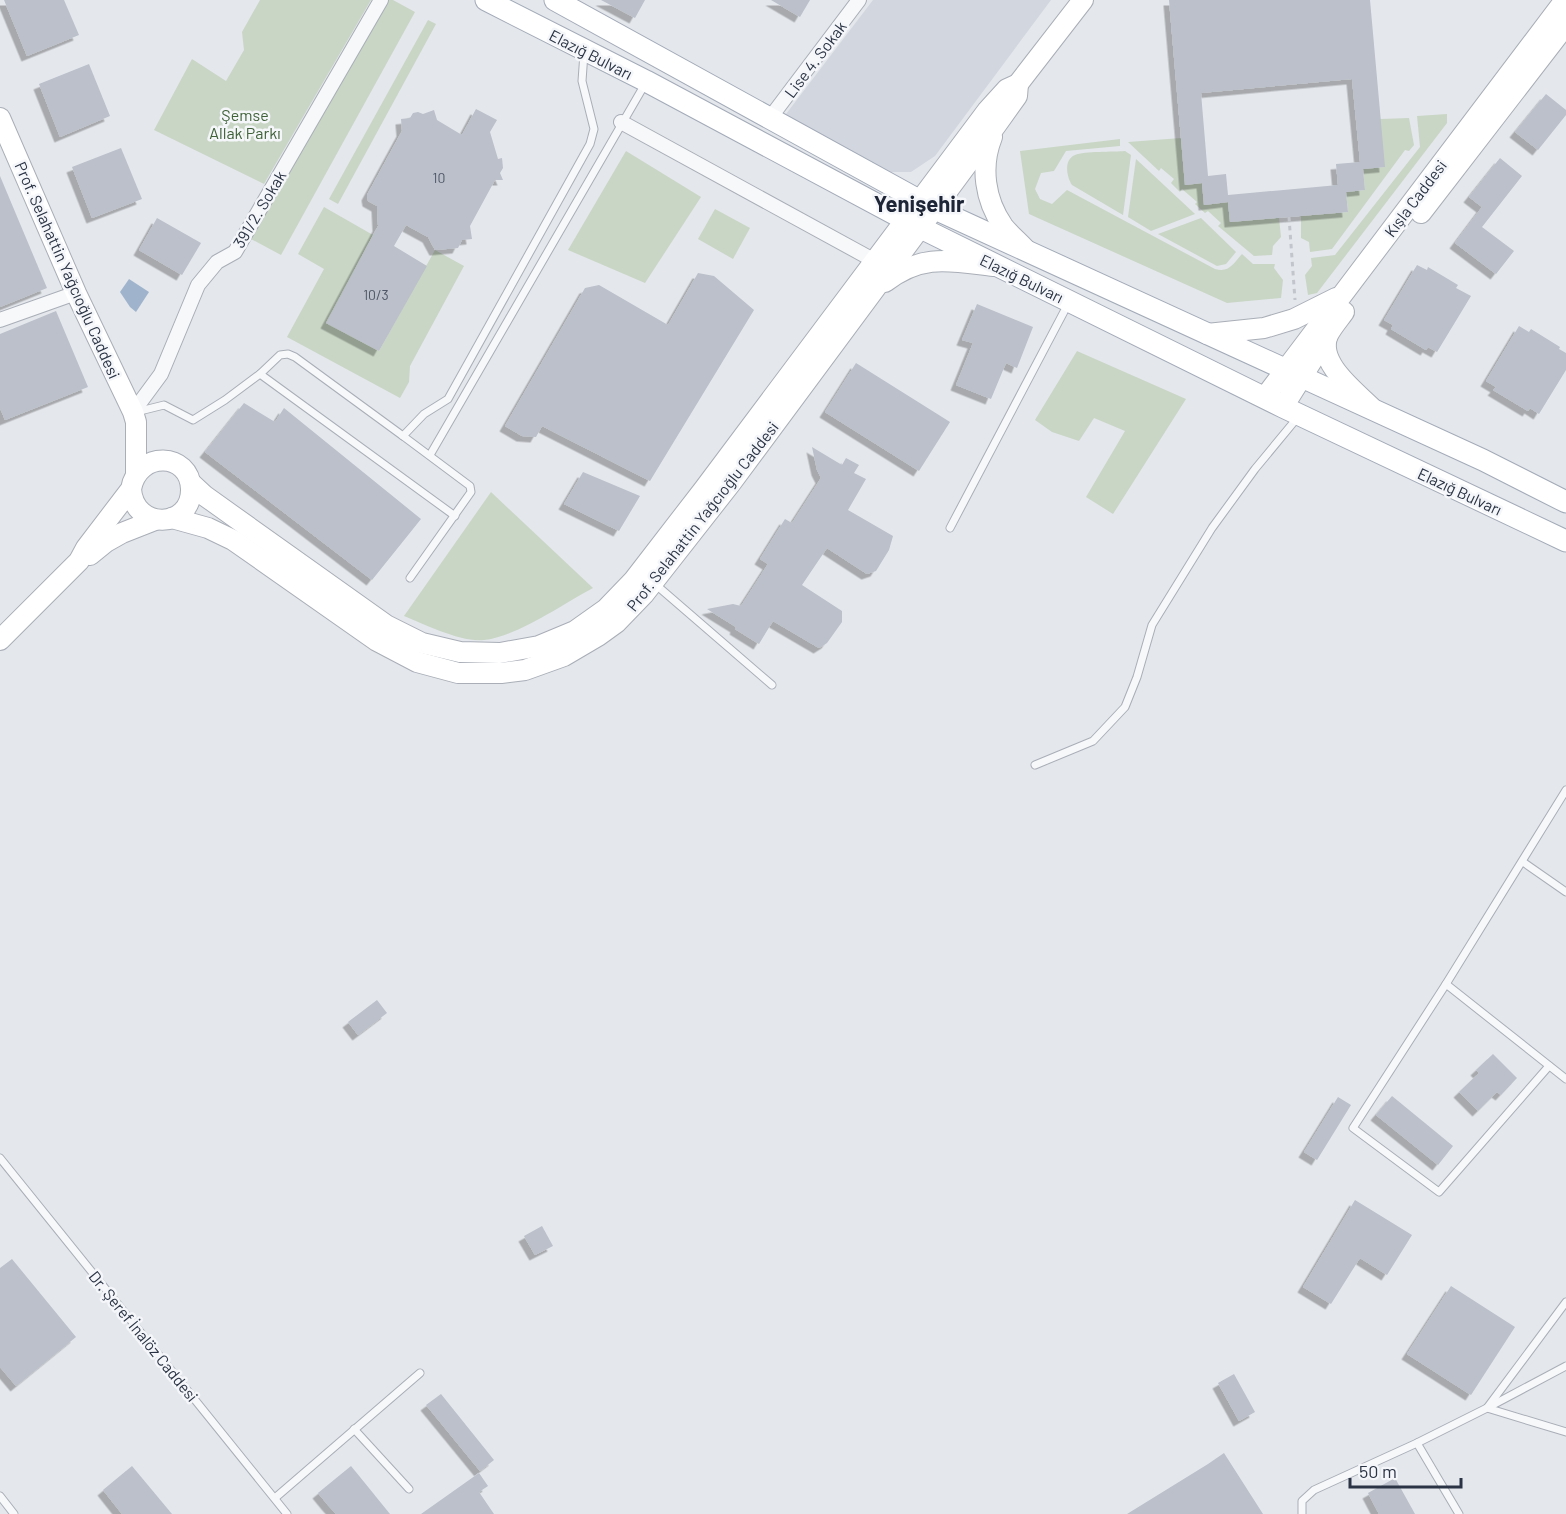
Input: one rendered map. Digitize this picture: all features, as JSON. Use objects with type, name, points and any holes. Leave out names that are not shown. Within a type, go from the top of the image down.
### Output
[{"type":"main road","name":"Elazığ Bulvarı","points":[[486,0],[646,81],[912,223],[1283,406],[1566,541]]},
{"type":"main road","name":"Elazığ Bulvarı","points":[[555,0],[926,205],[1483,460],[1566,502]]},
{"type":"street","name":"391/2. Sokak","points":[[134,417],[161,374],[198,285],[217,262],[235,252],[381,0]]},
{"type":"street","name":"Lise 4. Sokak","points":[[770,118],[859,0]]},
{"type":"street","points":[[926,205],[987,111],[1007,89],[1018,84],[1083,0]]},
{"type":"street","name":"Kışla Caddesi","points":[[1283,406],[1294,373],[1341,296],[1561,28],[1566,0]]},
{"type":"street","points":[[1294,373],[1327,337],[1561,28]]},
{"type":"street","points":[[912,223],[997,124],[1017,96],[1018,84]]},
{"type":"street","name":"Prof. Selahattin Yağcıoğlu Caddesi","points":[[0,118],[76,294],[134,417],[167,460]]},
{"type":"street","points":[[621,122],[875,261]]},
{"type":"street","points":[[997,124],[988,146],[985,166],[987,193],[1004,226],[1030,254]]},
{"type":"street","name":"Prof. Selahattin Yağcıoğlu Caddesi","points":[[190,483],[233,516],[403,635],[441,649],[460,652],[500,653],[539,646],[591,621],[633,581],[875,261],[912,223]]},
{"type":"street","name":"Prof. Selahattin Yağcıoğlu Caddesi","points":[[164,519],[208,528],[233,540],[394,652],[417,662],[458,673],[501,674],[525,670],[564,656],[616,623],[653,582],[744,466],[869,295],[912,223]]},
{"type":"street","points":[[869,295],[903,269],[923,262],[950,261],[999,266]]},
{"type":"street","points":[[0,320],[76,294]]},
{"type":"street","points":[[1207,334],[1264,328],[1294,320],[1341,296]]},
{"type":"street","points":[[1327,337],[1328,357],[1334,370],[1376,411]]},
{"type":"street","name":"Prof. Selahattin Yağcıoğlu Caddesi","points":[[134,417],[134,481]]},
{"type":"street","points":[[0,640],[79,561],[134,481],[150,462],[167,460],[182,468],[190,483],[191,492],[186,508],[164,519],[122,533],[79,561]]},
{"type":"street","points":[[134,481],[135,506],[147,517],[164,519]]},
{"type":"lane","points":[[403,436],[424,414],[448,399],[590,144],[594,129],[582,81],[584,51]]},
{"type":"lane","points":[[430,455],[646,81]]},
{"type":"lane","points":[[950,528],[1069,301]]},
{"type":"lane","points":[[134,417],[164,405],[193,420],[260,374],[280,355],[288,354],[295,357],[470,486],[471,492],[410,578]]},
{"type":"lane","points":[[260,374],[455,516]]},
{"type":"lane","points":[[1035,765],[1093,741],[1125,707],[1137,677],[1152,625],[1212,528],[1255,469],[1283,406]]},
{"type":"lane","points":[[653,582],[772,685]]},
{"type":"lane","points":[[1549,1066],[1439,1192],[1353,1128],[1523,862],[1566,790]]},
{"type":"lane","points":[[1523,862],[1566,892]]},
{"type":"lane","points":[[1446,984],[1566,1079]]},
{"type":"lane","name":"Dr. Şeref İnalöz Caddesi","points":[[0,1158],[287,1514]]},
{"type":"lane","points":[[1487,1408],[1566,1302]]},
{"type":"lane","points":[[1302,1514],[1302,1501],[1314,1490],[1417,1443],[1566,1366]]},
{"type":"lane","points":[[275,1498],[420,1373]]},
{"type":"lane","points":[[1487,1408],[1566,1432]]},
{"type":"lane","points":[[354,1429],[409,1489]]},
{"type":"lane","points":[[1417,1443],[1459,1514]]},
{"type":"lane","points":[[0,1496],[14,1514]]},
{"type":"path","points":[[1289,217],[1296,310]]},
{"type":"shaded area","points":[[873,0],[1051,0],[935,156],[911,172],[888,172],[783,118]]},
{"type":"green space","name":"Şemse Allak Parkı","points":[[260,0],[371,0],[264,184],[154,130],[192,59],[226,81],[244,50],[242,32]]},
{"type":"green space","points":[[389,0],[415,12],[281,255],[251,239]]},
{"type":"green space","points":[[428,20],[436,24],[338,204],[329,199]]},
{"type":"green space","points":[[1447,114],[1447,123],[1317,293],[1308,295],[1305,275],[1312,266],[1311,258],[1335,255],[1420,147],[1417,116]]},
{"type":"green space","points":[[1409,118],[1414,145],[1409,151],[1405,150],[1332,249],[1310,252],[1309,242],[1301,238],[1301,216],[1348,212],[1346,192],[1365,190],[1363,169],[1384,167],[1380,119]]},
{"type":"green space","points":[[1181,138],[1185,185],[1202,183],[1204,205],[1228,202],[1230,222],[1279,218],[1281,237],[1273,246],[1272,255],[1254,256],[1218,226],[1221,223],[1208,211],[1205,213],[1195,204],[1197,202],[1182,189],[1180,192],[1171,183],[1174,179],[1161,168],[1159,171],[1128,142]]},
{"type":"green space","points":[[1120,139],[1120,146],[1066,151],[1054,171],[1041,173],[1035,189],[1040,199],[1052,204],[1067,190],[1215,269],[1227,269],[1242,254],[1253,264],[1275,264],[1274,268],[1283,280],[1281,298],[1227,303],[1029,214],[1020,151]]},
{"type":"green space","points":[[626,151],[701,197],[645,283],[568,250]]},
{"type":"green space","points":[[1125,151],[1131,155],[1123,215],[1072,185],[1067,165],[1071,157],[1079,154]]},
{"type":"green space","points":[[1136,159],[1195,214],[1151,231],[1128,217]]},
{"type":"green space","points":[[324,207],[373,235],[327,323],[379,351],[435,250],[464,266],[410,366],[409,382],[400,398],[287,337],[324,269],[298,254]]},
{"type":"green space","points":[[715,209],[750,228],[733,259],[698,239]]},
{"type":"green space","points":[[1201,218],[1236,252],[1226,264],[1217,266],[1158,234]]},
{"type":"green space","points":[[1077,351],[1186,399],[1113,514],[1086,497],[1125,431],[1094,418],[1079,441],[1052,432],[1035,420]]},
{"type":"green space","points":[[491,492],[593,588],[525,626],[497,638],[484,640],[454,636],[404,616]]},
{"type":"water","points":[[129,279],[149,292],[136,312],[120,292]]},
{"type":"building","points":[[4,0],[64,0],[79,35],[27,56]]},
{"type":"building","points":[[601,0],[645,0],[635,18]]},
{"type":"building","points":[[771,0],[810,0],[800,17]]},
{"type":"building","points":[[1169,0],[1370,0],[1385,167],[1363,169],[1365,190],[1346,192],[1348,212],[1230,222],[1228,202],[1204,205],[1202,183],[1185,185]],"holes":[[[1352,79],[1360,162],[1336,164],[1338,185],[1228,195],[1226,174],[1208,176],[1201,93]]]},
{"type":"building","points":[[89,64],[110,116],[60,137],[39,84]]},
{"type":"building","points":[[1546,94],[1566,110],[1566,115],[1538,150],[1515,132]]},
{"type":"building","points":[[476,109],[497,120],[490,132],[498,159],[502,158],[503,168],[500,173],[503,180],[495,180],[470,226],[472,239],[462,240],[458,248],[435,250],[428,237],[406,225],[394,246],[427,266],[379,351],[326,323],[378,226],[377,206],[368,201],[367,195],[402,131],[401,119],[410,118],[413,113],[423,114],[434,110],[437,120],[462,135]]},
{"type":"building","points":[[121,148],[142,199],[92,218],[72,167]]},
{"type":"building","points":[[1500,158],[1522,176],[1482,227],[1514,251],[1496,274],[1455,243],[1482,207],[1469,197]]},
{"type":"building","points":[[0,176],[47,288],[0,307]]},
{"type":"building","points":[[157,218],[201,243],[182,275],[139,250]]},
{"type":"building","points":[[1417,265],[1427,270],[1428,267],[1458,285],[1456,288],[1471,296],[1437,352],[1428,347],[1426,350],[1391,329],[1393,325],[1384,320]]},
{"type":"building","points":[[698,273],[714,276],[754,310],[650,481],[542,426],[536,437],[522,436],[505,426],[585,288],[599,285],[668,325]]},
{"type":"building","points":[[977,304],[1033,327],[1017,368],[1006,363],[991,399],[956,385],[973,343],[962,340]]},
{"type":"building","points":[[56,311],[88,387],[5,420],[0,408],[0,334]]},
{"type":"building","points":[[1519,326],[1529,332],[1531,329],[1566,353],[1566,370],[1539,414],[1530,408],[1528,411],[1493,390],[1496,387],[1486,381]]},
{"type":"building","points":[[856,363],[950,422],[919,471],[825,412]]},
{"type":"building","points":[[244,403],[275,422],[284,408],[421,519],[372,580],[205,452]]},
{"type":"building","points":[[812,447],[842,465],[846,458],[859,465],[854,473],[866,479],[848,510],[893,536],[889,550],[876,571],[867,574],[827,548],[802,585],[842,611],[842,622],[827,643],[819,648],[773,621],[759,644],[707,609],[733,604],[741,606],[768,564],[760,559],[785,519],[792,523],[821,478]]},
{"type":"building","points":[[583,472],[640,496],[619,531],[564,504]]},
{"type":"building","points":[[377,1000],[387,1013],[358,1035],[348,1022]]},
{"type":"building","points":[[1493,1054],[1517,1078],[1501,1095],[1497,1092],[1478,1111],[1459,1092],[1479,1073],[1476,1070]]},
{"type":"building","points":[[1392,1096],[1453,1146],[1438,1165],[1376,1115]]},
{"type":"building","points":[[1338,1097],[1351,1105],[1317,1160],[1304,1152]]},
{"type":"building","points":[[1355,1200],[1412,1235],[1387,1275],[1360,1258],[1331,1304],[1303,1287]]},
{"type":"building","points":[[542,1226],[553,1246],[535,1255],[524,1236]]},
{"type":"building","points":[[12,1259],[76,1337],[16,1386],[0,1367],[0,1268]]},
{"type":"building","points":[[1451,1286],[1515,1327],[1471,1395],[1407,1354]]},
{"type":"building","points":[[1234,1374],[1255,1412],[1239,1421],[1218,1383]]},
{"type":"building","points":[[441,1394],[494,1460],[480,1471],[426,1405]]},
{"type":"building","points":[[1224,1453],[1263,1514],[1127,1514],[1208,1464]]},
{"type":"building","points":[[132,1466],[172,1514],[122,1514],[103,1490]]},
{"type":"building","points":[[351,1466],[390,1514],[336,1514],[318,1493]]},
{"type":"building","points":[[479,1473],[488,1486],[479,1492],[494,1514],[421,1514]]},
{"type":"building","points":[[1395,1478],[1415,1514],[1379,1514],[1368,1493]]},
{"type":"district","name":"Yenişehir","points":[[919,203]]}]
